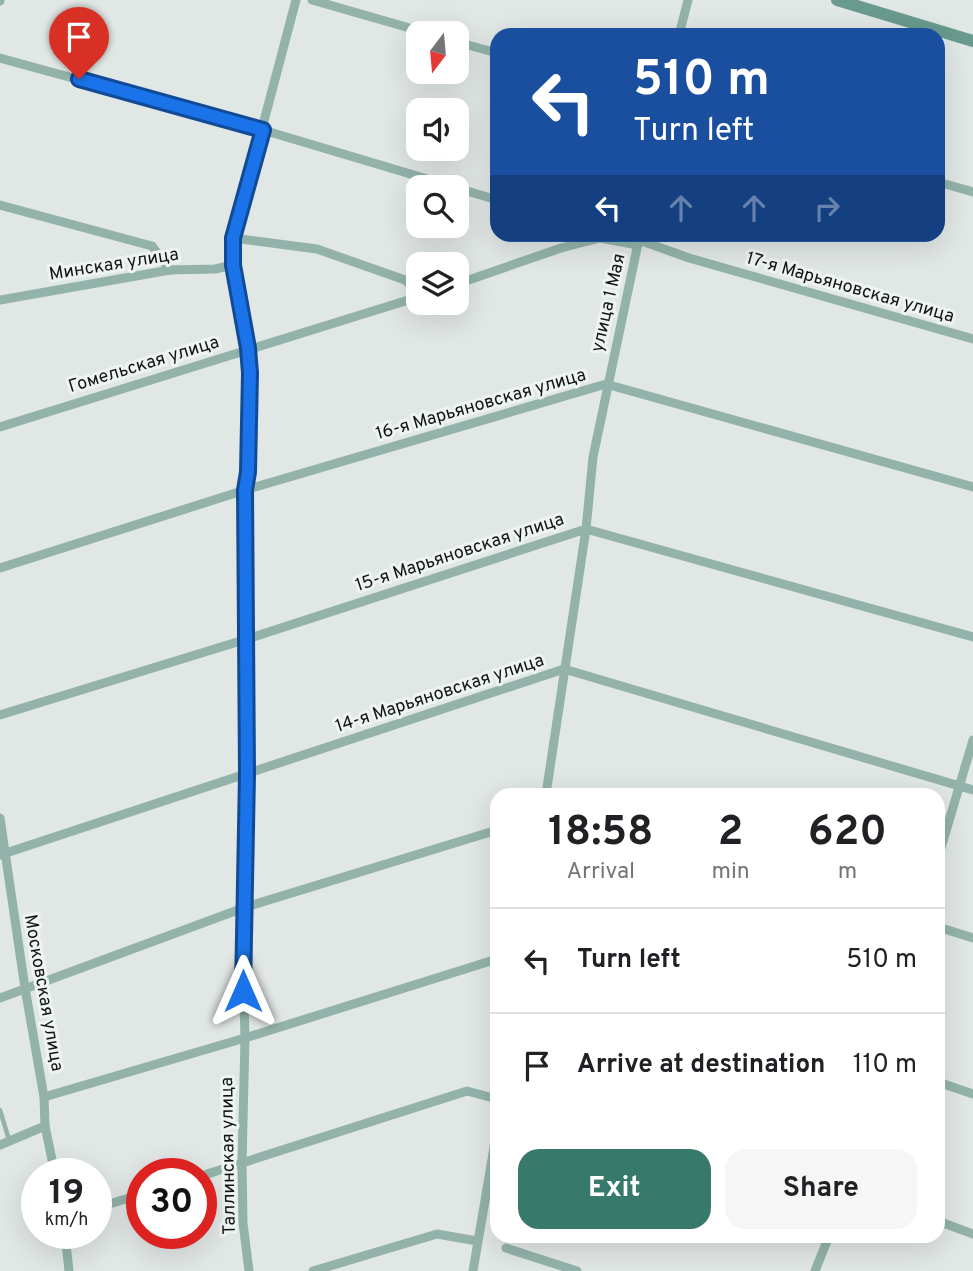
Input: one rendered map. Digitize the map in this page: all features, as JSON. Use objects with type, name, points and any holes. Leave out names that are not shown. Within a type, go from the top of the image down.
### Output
[{"type":"street","name":"Таллинская улица","points":[[249,1271],[243,1223],[242,1164],[247,774],[245,490],[248,472],[248,348],[233,265],[233,238],[296,0]]},
{"type":"street","points":[[312,0],[406,27]]},
{"type":"street","points":[[680,28],[688,0]]},
{"type":"street","points":[[836,0],[930,28]]},
{"type":"street","points":[[945,33],[973,41]]},
{"type":"street","points":[[469,46],[490,52]]},
{"type":"street","points":[[0,58],[263,130],[412,175]]},
{"type":"street","points":[[945,184],[973,192]]},
{"type":"street","points":[[469,192],[490,198]]},
{"type":"street","points":[[0,205],[152,246],[170,270]]},
{"type":"street","points":[[233,238],[317,249],[406,280]]},
{"type":"street","points":[[469,280],[581,242]]},
{"type":"street","name":"улица 1 Мая","points":[[547,788],[586,528],[593,457],[639,242]]},
{"type":"street","name":"17-я Марьяновская улица","points":[[645,242],[689,258],[973,340]]},
{"type":"street","name":"Минская улица","points":[[0,300],[170,270],[215,269],[233,265]]},
{"type":"street","name":"Гомельская улица","points":[[0,426],[406,299]]},
{"type":"street","name":"16-я Марьяновская улица","points":[[0,568],[245,490],[607,384],[973,487]]},
{"type":"street","name":"15-я Марьяновская улица","points":[[0,715],[247,639],[586,528],[973,637]]},
{"type":"street","name":"14-я Марьяновская улица","points":[[2,854],[564,669],[973,790]]},
{"type":"street","points":[[945,834],[973,740]]},
{"type":"street","name":"Московская улица","points":[[0,818],[2,854],[44,1097],[45,1126],[52,1158]]},
{"type":"street","points":[[0,999],[246,908],[490,832]]},
{"type":"street","points":[[945,930],[973,938]]},
{"type":"street","points":[[44,1097],[245,1038],[490,961]]},
{"type":"street","points":[[945,1084],[973,1094]]},
{"type":"street","points":[[217,1171],[467,1091],[490,1097]]},
{"type":"street","points":[[5,1143],[45,1126]]},
{"type":"street","points":[[473,1271],[490,1169]]},
{"type":"street","points":[[945,1224],[973,1234]]},
{"type":"street","points":[[313,1271],[436,1234],[477,1241]]},
{"type":"street","points":[[815,1271],[826,1243]]},
{"type":"street","points":[[506,1248],[578,1271]]},
{"type":"street","points":[[67,1249],[69,1271]]},
{"type":"lane","points":[[0,1110],[5,1143]]},
{"type":"route","points":[[79,79],[263,130],[233,238],[233,265],[250,373],[248,472],[245,490],[247,774],[243,991]]}]
